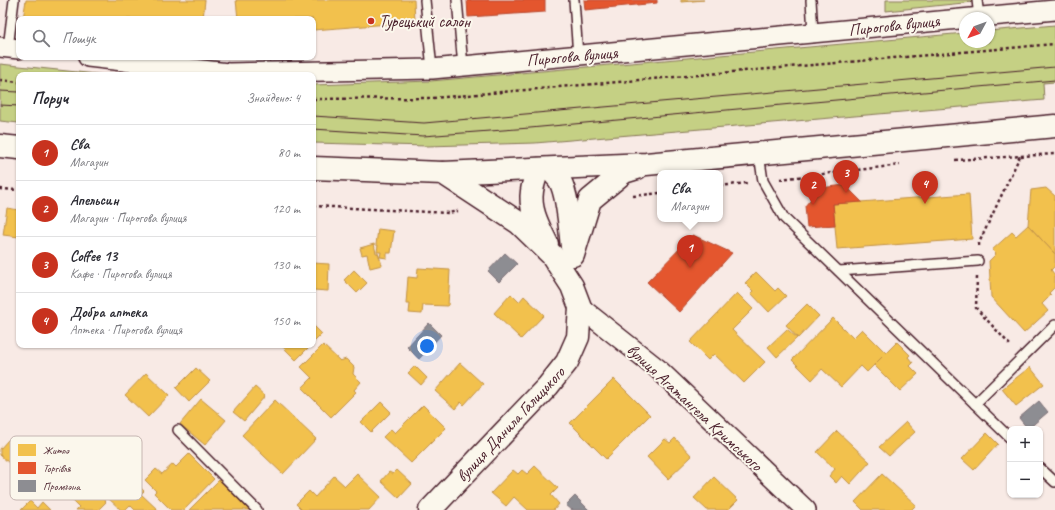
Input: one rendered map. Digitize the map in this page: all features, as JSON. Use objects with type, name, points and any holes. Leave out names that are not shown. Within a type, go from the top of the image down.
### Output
[{"type":"main road","points":[[316,168],[443,173],[646,164],[1055,126]]},
{"type":"main road","points":[[0,146],[16,148]]},
{"type":"main road","points":[[573,255],[590,200],[624,172],[646,164]]},
{"type":"main road","points":[[544,169],[532,191],[532,205],[535,220],[552,255]]},
{"type":"main road","name":"вулиця Данила Галицького","points":[[544,169],[560,180],[561,184],[568,216],[573,255],[572,286]]},
{"type":"main road","name":"вулиця Данила Галицького","points":[[430,510],[548,386],[567,362],[578,337],[580,307],[572,286],[552,255],[518,223],[443,173]]},
{"type":"street","name":"Пирогова вулиця","points":[[279,72],[432,69],[813,33],[978,8],[1055,10]]},
{"type":"street","name":"Пирогова вулиця","points":[[114,60],[219,72]]},
{"type":"street","name":"вулиця Агатангела Кримського","points":[[580,307],[657,368],[806,510]]},
{"type":"lane","points":[[9,48],[14,0]]},
{"type":"lane","points":[[424,0],[432,69]]},
{"type":"lane","points":[[457,0],[463,66]]},
{"type":"lane","points":[[574,0],[578,56]]},
{"type":"lane","points":[[811,0],[813,33]]},
{"type":"lane","points":[[759,154],[763,181],[784,218],[1007,435]]},
{"type":"lane","points":[[839,272],[978,260]]},
{"type":"lane","points":[[975,404],[1055,325]]},
{"type":"lane","points":[[178,430],[257,510]]},
{"type":"lane","points":[[1043,471],[1055,482]]},
{"type":"path","points":[[316,99],[433,98],[1055,44]]},
{"type":"path","points":[[0,80],[16,82]]},
{"type":"path","points":[[953,160],[1055,154]]},
{"type":"path","points":[[723,186],[901,165]]},
{"type":"path","points":[[0,189],[16,190]]},
{"type":"path","points":[[628,196],[657,193]]},
{"type":"path","points":[[316,206],[448,213],[464,210]]},
{"type":"green space","points":[[886,0],[973,0],[973,2],[886,11]]},
{"type":"green space","points":[[1055,25],[1055,82],[1043,83],[1044,100],[535,143],[427,146],[316,143],[316,85],[431,81],[959,34],[959,48],[995,48],[995,30]]},
{"type":"green space","points":[[0,64],[77,72],[16,72],[16,123],[0,121]]},
{"type":"building: Житло","points":[[26,0],[205,0],[203,16],[23,16]]},
{"type":"building: Житло","points":[[236,0],[414,0],[415,22],[316,30],[316,16],[238,16]]},
{"type":"building: Житло","points":[[681,0],[704,0],[681,2]]},
{"type":"building: Житло","points":[[1046,188],[1055,196],[1055,254],[1028,225],[1031,190]]},
{"type":"building: Житло","points":[[969,194],[972,239],[837,249],[833,204]]},
{"type":"building: Житло","points":[[7,208],[16,210],[16,237],[3,235]]},
{"type":"building: Житло","points":[[1028,225],[1055,254],[1055,266],[1051,270],[1055,275],[1055,287],[1049,293],[1051,295],[1042,304],[1048,311],[1024,333],[991,297],[989,261],[996,254],[992,250],[1012,232],[1016,236]]},
{"type":"building: Житло","points":[[378,229],[394,231],[391,253],[387,253],[387,258],[380,257],[381,252],[377,252],[378,245],[376,245]]},
{"type":"building: Житло","points":[[374,244],[376,253],[378,253],[382,265],[370,268],[367,254],[362,255],[360,248]]},
{"type":"building: Житло","points":[[316,263],[329,264],[328,291],[316,290]]},
{"type":"building: Житло","points":[[418,268],[450,270],[448,306],[423,305],[422,314],[409,313],[410,304],[406,304],[408,277],[417,278]]},
{"type":"building: Житло","points":[[354,270],[367,283],[357,293],[344,280]]},
{"type":"building: Житло","points":[[756,272],[775,291],[778,288],[786,296],[769,312],[751,293],[753,291],[745,283]]},
{"type":"building: Житло","points":[[737,293],[753,309],[732,330],[765,362],[744,383],[714,354],[708,360],[690,342]]},
{"type":"building: Житло","points":[[511,294],[519,302],[524,296],[544,315],[521,339],[494,313]]},
{"type":"building: Житло","points":[[807,304],[819,316],[798,338],[786,325]]},
{"type":"building: Житло","points":[[833,318],[853,338],[862,329],[886,353],[867,372],[861,366],[841,387],[822,369],[812,380],[792,360]]},
{"type":"building: Житло","points":[[316,328],[322,334],[316,340]]},
{"type":"building: Житло","points":[[787,329],[797,338],[777,357],[768,347]]},
{"type":"building: Житло","points":[[897,342],[910,355],[908,357],[913,363],[910,366],[918,374],[900,391],[874,365]]},
{"type":"building: Житло","points":[[323,345],[340,361],[346,359],[354,367],[353,374],[361,382],[354,390],[356,392],[331,417],[302,388],[312,378],[301,367]]},
{"type":"building: Житло","points":[[284,348],[308,348],[296,360]]},
{"type":"building: Житло","points":[[460,363],[483,384],[464,405],[461,402],[455,409],[435,391]]},
{"type":"building: Житло","points":[[415,366],[427,378],[421,385],[408,373]]},
{"type":"building: Житло","points":[[1030,367],[1044,384],[1016,406],[1002,389]]},
{"type":"building: Житло","points":[[196,368],[210,381],[189,402],[176,388]]},
{"type":"building: Житло","points":[[146,373],[169,395],[148,417],[125,395]]},
{"type":"building: Житло","points":[[614,379],[650,415],[606,459],[570,423]]},
{"type":"building: Житло","points":[[255,387],[265,396],[244,421],[233,412]]},
{"type":"building: Житло","points":[[201,399],[226,420],[205,445],[180,424]]},
{"type":"building: Житло","points":[[275,400],[316,439],[283,474],[242,435]]},
{"type":"building: Житло","points":[[381,402],[391,412],[371,432],[361,422]]},
{"type":"building: Житло","points":[[423,405],[446,428],[411,463],[383,437],[391,429],[395,433]]},
{"type":"building: Житло","points":[[906,422],[915,432],[889,456],[879,447]]},
{"type":"building: Житло","points":[[837,431],[870,462],[850,484],[842,476],[836,483],[829,476],[835,469],[817,452]]},
{"type":"building: Житло","points":[[987,433],[998,444],[974,470],[962,459]]},
{"type":"building: Житло","points":[[675,438],[692,456],[668,479],[647,457],[665,439],[670,443]]},
{"type":"building: Житло","points":[[8,440],[10,442],[10,464],[0,455],[0,449]]},
{"type":"building: Житло","points":[[189,454],[214,479],[184,510],[171,510],[154,493],[156,491],[145,480],[156,469],[162,474],[173,464],[176,467]]},
{"type":"building: Житло","points":[[535,466],[558,488],[551,495],[559,504],[554,510],[528,510],[514,497],[506,506],[491,493],[513,470],[518,474],[522,470],[527,474]]},
{"type":"building: Житло","points":[[397,470],[412,484],[399,498],[381,481],[389,472],[393,474]]},
{"type":"building: Житло","points":[[357,474],[381,497],[369,510],[302,510],[296,504],[309,491],[315,497],[334,476],[345,486]]},
{"type":"building: Житло","points":[[882,474],[916,505],[911,510],[863,510],[855,502]]},
{"type":"building: Житло","points":[[714,477],[738,500],[728,510],[707,510],[694,498]]},
{"type":"building: Житло","points":[[219,480],[249,510],[189,510]]},
{"type":"building: Житло","points":[[142,495],[158,510],[135,510],[130,505],[125,510],[121,510],[110,500],[142,500]]},
{"type":"building: Житло","points":[[72,500],[104,500],[106,502],[98,510],[76,510],[79,507]]},
{"type":"building: Житло","points":[[30,501],[37,508],[42,502],[50,510],[21,510]]},
{"type":"building: Торгівля","points":[[467,0],[545,0],[545,12],[468,17]]},
{"type":"building: Торгівля","points":[[584,0],[657,0],[657,3],[585,10]]},
{"type":"building: Торгівля","points":[[845,185],[862,202],[833,204],[835,225],[807,227],[805,206],[820,188]]},
{"type":"building: Торгівля","points":[[693,235],[732,253],[679,312],[647,282]]},
{"type":"building: Промзона","points":[[505,253],[517,264],[499,282],[488,271]]},
{"type":"building: Промзона","points":[[429,323],[441,335],[419,359],[407,347]]},
{"type":"building: Промзона","points":[[1039,401],[1048,412],[1032,426],[1026,426],[1019,418]]},
{"type":"building: Промзона","points":[[575,496],[589,510],[572,510],[566,505]]},
{"type":"tram line","points":[[316,116],[424,123],[1055,67]]},
{"type":"tram line","points":[[316,129],[423,136],[530,128],[1055,80]]},
{"type":"tram line","points":[[0,91],[16,92]]},
{"type":"tram line","points":[[0,105],[16,106]]},
{"type":"place","name":"Турецький салон","points":[[371,21]]},
{"type":"place","name":"Coffee 13","points":[[846,193]]},
{"type":"place","name":"Добра аптека","points":[[925,204]]},
{"type":"place","name":"Апельсин","points":[[813,205]]},
{"type":"place","name":"Єва","points":[[690,268]]}]
